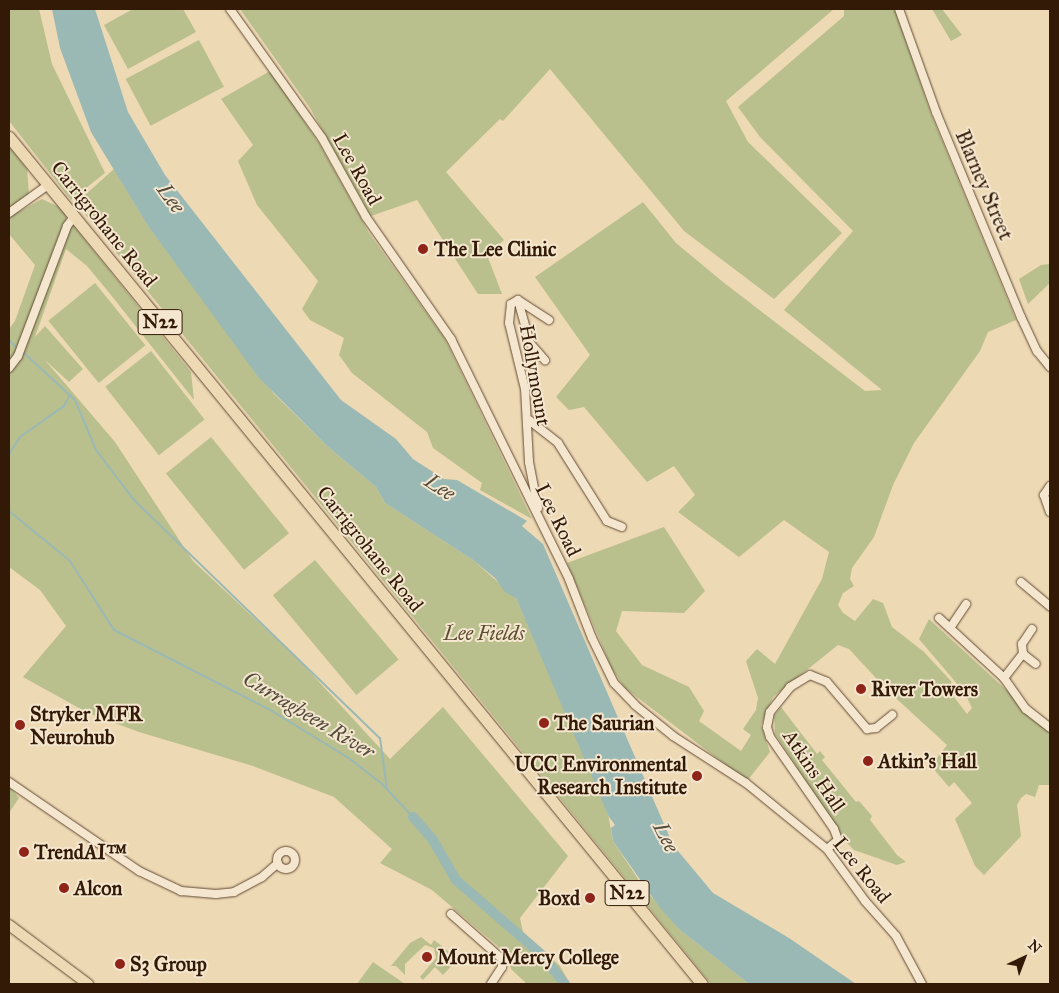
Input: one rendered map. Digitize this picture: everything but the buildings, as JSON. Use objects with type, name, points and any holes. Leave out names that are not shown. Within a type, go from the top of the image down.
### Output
[{"type":"highway","name":"Carrigrohane Road","points":[[9,137],[702,984]]},
{"type":"main road","points":[[9,925],[88,984]]},
{"type":"street","name":"Lee Road","points":[[230,9],[322,138],[366,217],[451,339],[540,520],[614,683],[635,705],[673,736],[746,783],[825,847],[865,901],[896,936],[922,984]]},
{"type":"street","name":"Blarney Street","points":[[899,9],[936,112],[1020,317],[1037,351],[1050,367]]},
{"type":"street","points":[[9,213],[48,185]]},
{"type":"street","points":[[9,368],[18,356],[67,226],[74,216]]},
{"type":"street","name":"Hollymount","points":[[518,300],[511,304],[509,323],[529,420],[529,462],[540,520]]},
{"type":"street","name":"Hollymount","points":[[518,300],[548,320]]},
{"type":"street","name":"Hollymount","points":[[518,300],[530,343],[545,360]]},
{"type":"street","points":[[529,420],[558,443],[608,521],[622,527]]},
{"type":"street","points":[[1050,486],[1044,496],[1050,512]]},
{"type":"street","points":[[1022,582],[1050,606]]},
{"type":"street","points":[[950,628],[966,604]]},
{"type":"street","points":[[939,618],[1004,678],[1026,709],[1050,728]]},
{"type":"street","points":[[1004,678],[1023,654],[1022,644],[1032,629]]},
{"type":"street","points":[[1023,654],[1036,664]]},
{"type":"street","name":"Atkins Hall","points":[[825,847],[838,837],[770,737],[767,719],[780,698],[798,681],[814,676],[827,682],[867,729],[876,728],[892,716]]},
{"type":"street","points":[[9,782],[139,871],[172,889],[190,893],[228,894],[255,882],[278,863]]},
{"type":"street","points":[[451,914],[500,956],[502,965],[491,984]]},
{"type":"green space","points":[[9,9],[39,9],[52,64],[105,173],[71,200],[9,121]]},
{"type":"green space","points":[[133,9],[183,9],[196,32],[128,69],[104,25]]},
{"type":"green space","points":[[240,9],[834,9],[726,101],[748,142],[842,233],[774,299],[684,231],[550,69],[503,121],[500,119],[446,172],[504,240],[487,255],[502,294],[478,294],[417,200],[371,216],[310,108]]},
{"type":"green space","points":[[844,9],[895,9],[931,114],[1016,320],[988,332],[980,351],[914,443],[893,485],[874,537],[852,568],[850,579],[854,586],[843,593],[838,605],[843,613],[855,621],[873,599],[883,603],[892,627],[924,652],[951,681],[954,697],[967,714],[972,708],[964,692],[919,639],[929,619],[1050,730],[1050,785],[1039,785],[1035,797],[1026,794],[1021,798],[1017,805],[1021,836],[984,875],[975,866],[955,819],[972,803],[954,782],[949,787],[931,766],[947,745],[888,691],[849,649],[838,645],[773,697],[761,725],[770,752],[747,781],[625,688],[612,669],[567,563],[664,527],[705,591],[684,613],[622,611],[616,631],[642,665],[689,687],[704,711],[699,721],[741,751],[751,735],[743,729],[756,710],[758,698],[746,661],[757,649],[775,664],[822,579],[829,552],[784,520],[739,557],[678,512],[695,495],[674,466],[647,482],[584,407],[569,410],[556,397],[590,355],[535,277],[643,202],[676,243],[723,282],[865,391],[882,390],[784,310],[853,231],[760,137],[738,107],[844,16]]},
{"type":"green space","points":[[932,9],[942,9],[962,35],[951,41]]},
{"type":"green space","points":[[199,40],[224,87],[151,126],[126,79]]},
{"type":"green space","points":[[270,71],[320,145],[369,233],[445,339],[532,519],[480,490],[482,483],[433,448],[427,432],[352,373],[339,355],[344,338],[310,320],[302,309],[318,281],[257,205],[238,161],[253,145],[221,99]]},
{"type":"green space","points":[[9,146],[27,169],[29,194],[9,208]]},
{"type":"green space","name":"Lee Fields","points":[[114,169],[148,226],[274,394],[327,446],[376,487],[385,503],[473,560],[516,598],[607,808],[613,841],[644,888],[680,930],[749,984],[711,984],[76,203]]},
{"type":"green space","points":[[42,199],[59,207],[66,215],[66,221],[16,354],[9,365],[9,329],[15,321],[35,265],[9,234],[9,217]]},
{"type":"green space","points":[[73,225],[191,372],[194,400],[87,266],[66,249],[35,337],[45,326],[83,369],[69,382],[45,360],[115,442],[193,561],[299,660],[390,759],[443,707],[568,856],[520,918],[523,932],[560,966],[570,984],[527,984],[511,969],[507,954],[432,890],[380,863],[392,849],[334,797],[253,766],[139,732],[88,713],[23,677],[66,626],[40,590],[9,567],[9,371],[69,226]]},
{"type":"green space","points":[[1050,264],[1050,283],[1028,304],[1019,279],[1041,265]]},
{"type":"green space","points":[[95,283],[145,345],[99,383],[48,321]]},
{"type":"green space","points":[[151,351],[205,420],[159,455],[105,387]]},
{"type":"green space","points":[[211,437],[289,533],[244,570],[166,474]]},
{"type":"green space","points":[[315,560],[399,660],[356,695],[273,595]]},
{"type":"green space","points":[[781,707],[817,754],[820,751],[825,757],[822,760],[856,802],[859,801],[872,816],[870,820],[897,855],[906,862],[897,865],[854,850],[845,841],[775,734],[774,716]]},
{"type":"green space","points":[[9,786],[19,798],[9,813]]},
{"type":"green space","points":[[421,937],[431,945],[434,940],[458,959],[443,975],[435,967],[423,980],[420,977],[436,958],[434,948],[425,945],[405,964],[405,975],[396,966],[391,966],[410,943]]},
{"type":"green space","points":[[373,962],[405,984],[357,984]]},
{"type":"water","name":"Lee","points":[[52,9],[95,9],[128,112],[165,175],[341,400],[396,439],[413,459],[444,479],[457,480],[527,521],[522,526],[543,544],[673,845],[713,893],[789,938],[856,984],[749,984],[680,930],[660,908],[613,841],[611,828],[615,825],[609,817],[516,598],[505,592],[495,578],[473,560],[385,503],[376,487],[327,446],[259,378],[148,226],[91,132],[60,48]]},
{"type":"waterway","points":[[9,340],[16,347]]},
{"type":"waterway","points":[[24,353],[75,400],[96,450],[134,500],[380,738],[387,789]]},
{"type":"waterway","points":[[9,454],[20,437],[64,406],[70,395]]},
{"type":"waterway","name":"Curragheen River","points":[[9,511],[70,561],[114,630],[272,711],[350,759],[382,784],[413,817]]},
{"type":"waterway","name":"Curragheen River","points":[[413,817],[433,840],[456,880],[543,956],[565,984]]},
{"type":"place","name":"The Lee Clinic","points":[[423,249]]},
{"type":"place","name":"River Towers","points":[[861,689]]},
{"type":"place","name":"The Saurian","points":[[544,723]]},
{"type":"place","name":"Stryker MFR Neurohub","points":[[20,725]]},
{"type":"place","name":"Atkin's Hall","points":[[868,761]]},
{"type":"place","name":"UCC Environmental Research Institute","points":[[697,776]]},
{"type":"place","name":"TrendAI™","points":[[24,852]]},
{"type":"place","name":"Alcon","points":[[64,888]]},
{"type":"place","name":"Boxd","points":[[590,898]]},
{"type":"place","name":"Mount Mercy College","points":[[427,957]]},
{"type":"place","name":"S3 Group","points":[[120,964]]}]
